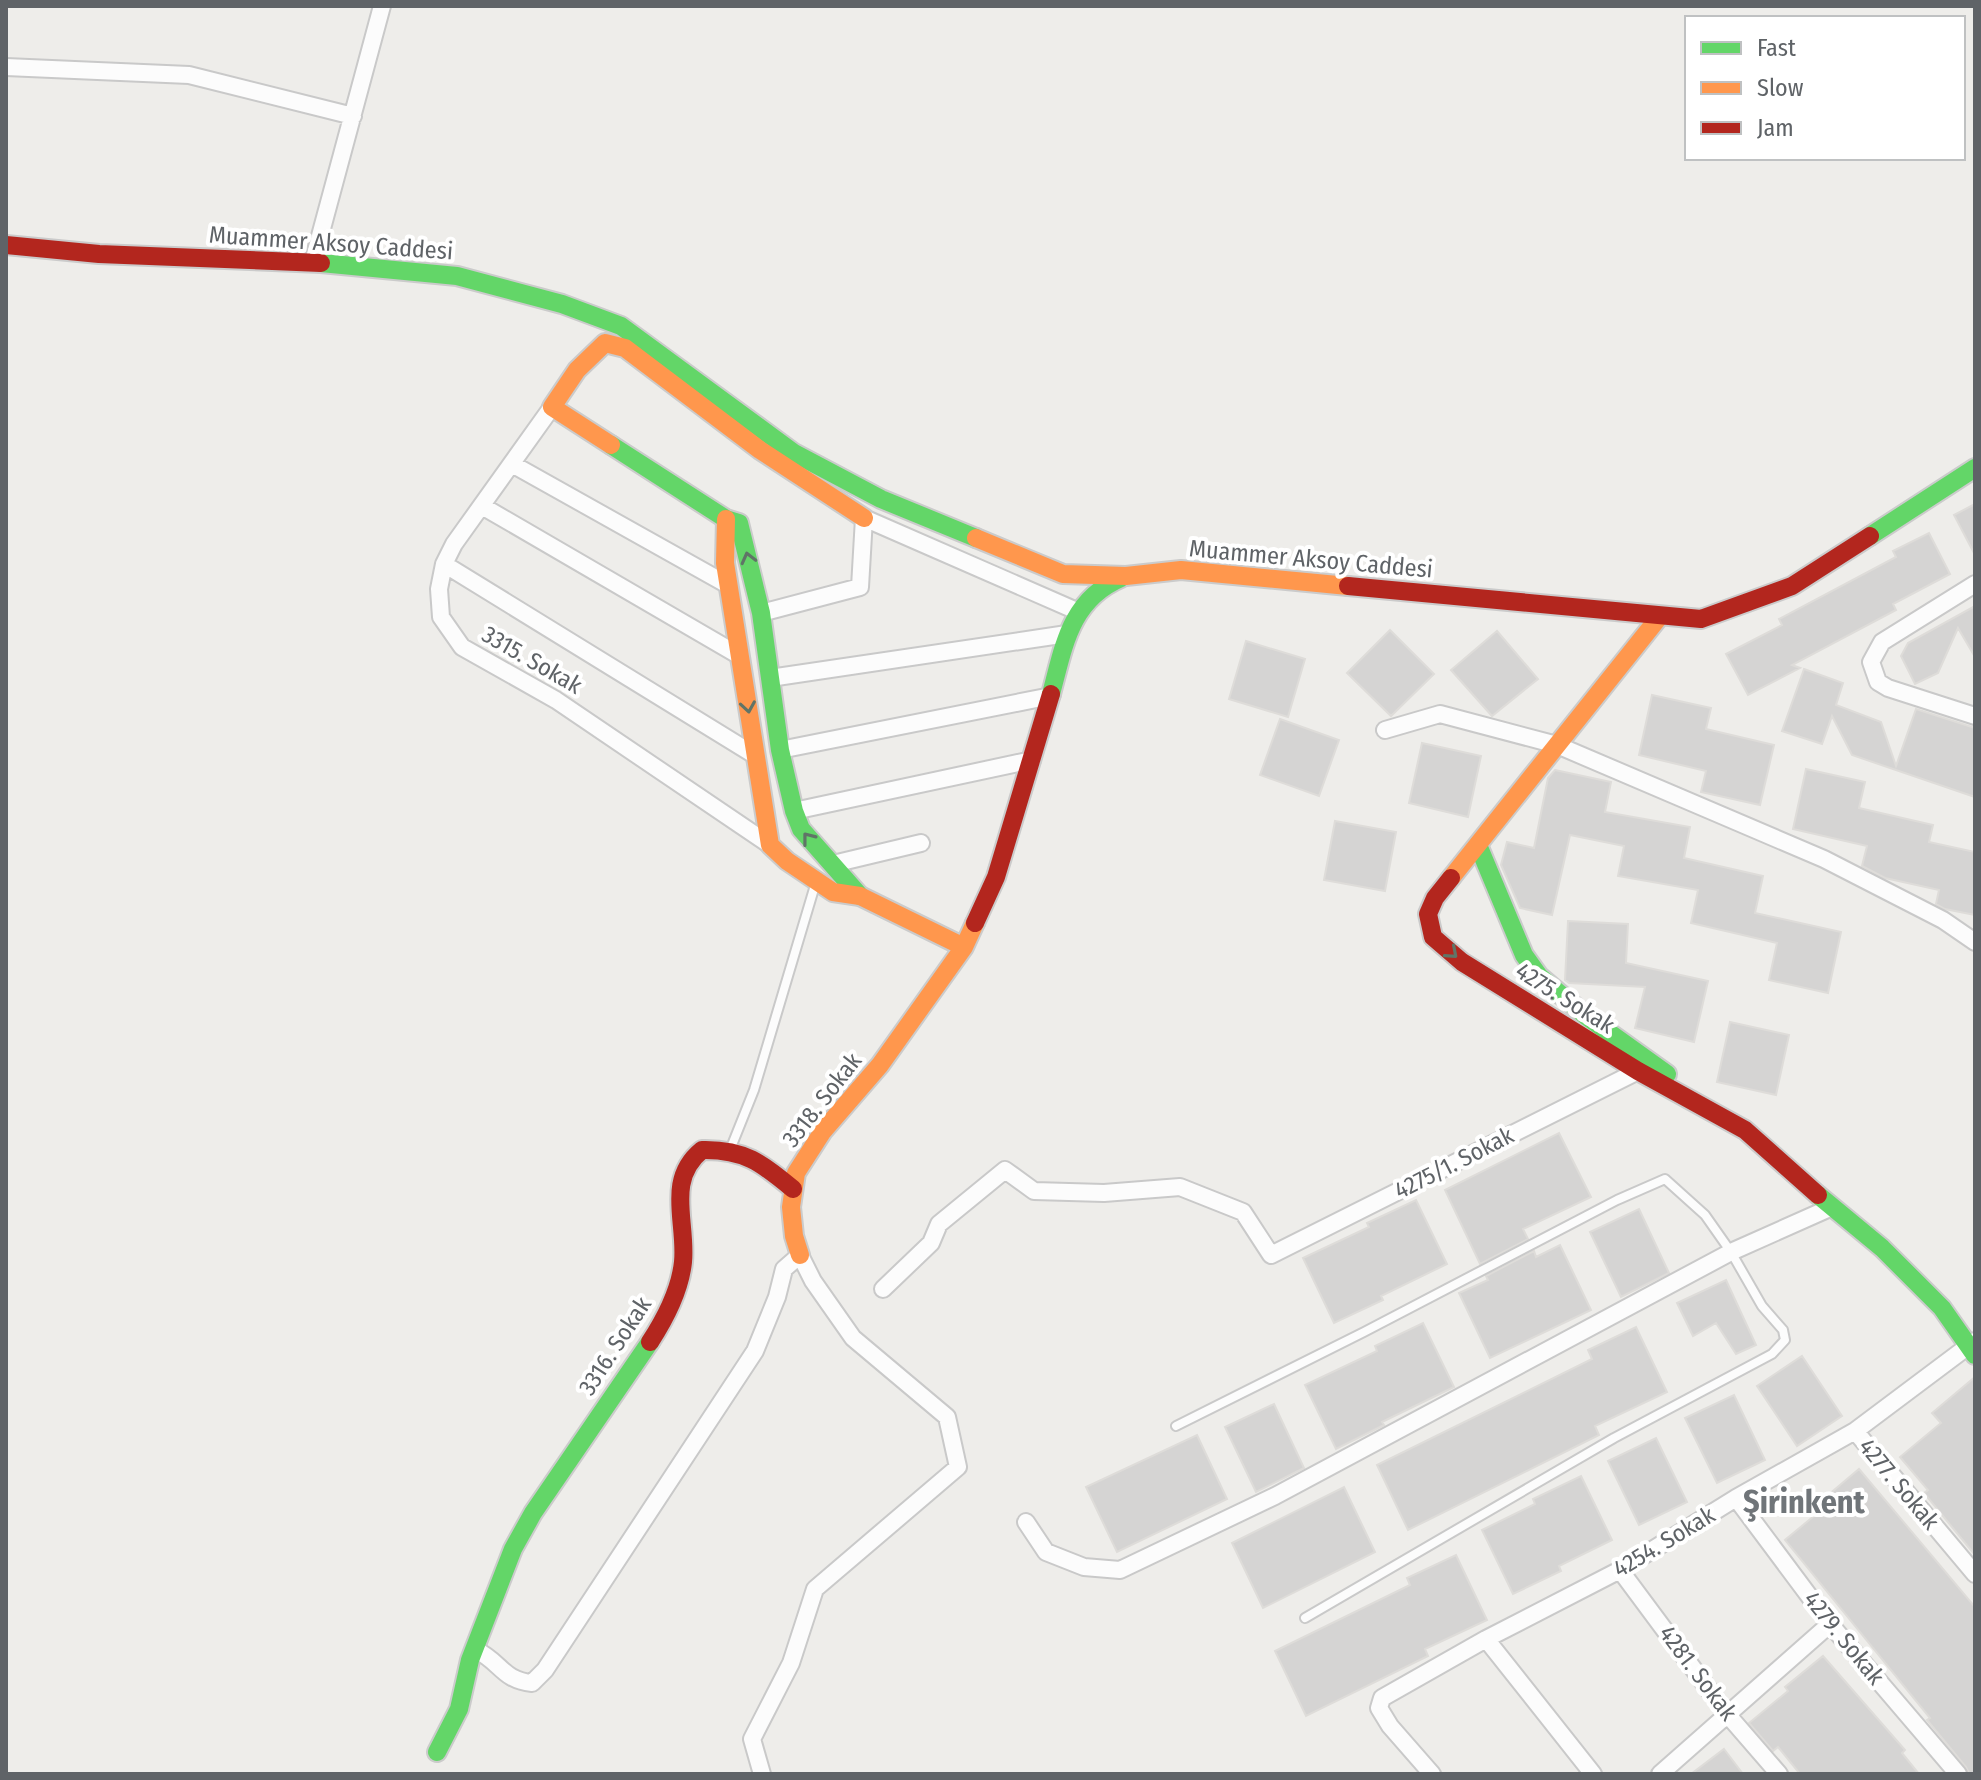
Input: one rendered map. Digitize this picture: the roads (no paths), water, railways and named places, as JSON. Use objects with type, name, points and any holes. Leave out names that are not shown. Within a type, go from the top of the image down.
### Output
[{"type":"street","points":[[313,262],[382,6]]},
{"type":"street","points":[[6,67],[189,75],[353,116]]},
{"type":"street","name":"Muammer Aksoy Caddesi","points":[[6,245],[99,254],[313,262],[457,276],[562,304],[621,326],[794,453],[881,499],[1063,574],[1126,576],[1181,570],[1701,619],[1792,586],[1975,468]]},
{"type":"street","points":[[860,896],[801,829],[794,811],[780,750],[761,613],[739,523],[726,519],[552,407],[577,370],[605,343],[625,348],[760,450],[864,518],[1079,612]]},
{"type":"street","name":"3315. Sokak","points":[[552,407],[454,544],[444,564],[439,589],[441,617],[462,647],[556,700],[770,845]]},
{"type":"street","points":[[512,464],[728,585]]},
{"type":"street","points":[[482,506],[740,656]]},
{"type":"street","points":[[761,613],[860,587],[864,518]]},
{"type":"street","points":[[726,519],[725,563],[770,845],[787,861],[833,892],[860,896],[964,947]]},
{"type":"street","points":[[444,564],[756,756]]},
{"type":"street","name":"3318. Sokak","points":[[762,1774],[752,1739],[791,1663],[815,1589],[958,1467],[947,1417],[853,1338],[813,1281],[794,1236],[793,1189],[796,1173],[823,1131],[880,1065],[964,947],[996,877],[1067,634],[1079,612],[1100,587],[1126,576]]},
{"type":"street","points":[[1975,584],[1882,642],[1871,662],[1874,675],[1888,688],[1975,716]]},
{"type":"street","name":"4275. Sokak","points":[[1660,616],[1435,898],[1428,914],[1433,937],[1462,962],[1638,1071],[1745,1130],[1882,1248],[1942,1308],[1973,1348]]},
{"type":"street","points":[[770,678],[1067,634]]},
{"type":"street","points":[[780,750],[1051,696]]},
{"type":"street","points":[[1385,730],[1440,714],[1557,745],[1824,859],[1943,920],[1975,942]]},
{"type":"street","points":[[794,811],[1032,760]]},
{"type":"street","points":[[833,864],[921,843]]},
{"type":"street","points":[[1478,845],[1524,955],[1539,976],[1586,1016],[1745,1130]]},
{"type":"street","name":"4275/1. Sokak","points":[[883,1289],[931,1243],[939,1224],[1005,1170],[1034,1191],[1104,1193],[1180,1187],[1243,1212],[1271,1255],[1638,1071]]},
{"type":"street","name":"3316. Sokak","points":[[437,1752],[459,1709],[470,1660],[519,1537],[657,1331],[674,1298],[683,1263],[681,1210],[685,1168],[702,1150],[730,1150]]},
{"type":"street","points":[[730,1150],[754,1159],[793,1189]]},
{"type":"street","points":[[1026,1522],[1046,1552],[1084,1567],[1120,1570],[1275,1496],[1731,1252],[1832,1207]]},
{"type":"street","points":[[476,1650],[487,1655],[514,1682],[532,1683],[545,1670],[755,1351],[777,1297],[784,1269],[800,1255]]},
{"type":"street","name":"4254. Sokak","points":[[1432,1774],[1390,1726],[1379,1708],[1382,1698],[1486,1639],[1620,1570],[1736,1498],[1855,1431],[1973,1348]]},
{"type":"street","name":"4277. Sokak","points":[[1855,1431],[1975,1574]]},
{"type":"street","name":"4279. Sokak","points":[[1736,1498],[1830,1624],[1958,1774]]},
{"type":"street","name":"4281. Sokak","points":[[1620,1570],[1727,1714],[1779,1774]]},
{"type":"street","points":[[1660,1774],[1830,1624]]},
{"type":"street","points":[[1486,1639],[1593,1774]]},
{"type":"lane","points":[[730,1150],[754,1090],[816,881]]},
{"type":"lane","points":[[1176,1426],[1617,1200],[1665,1179],[1705,1215],[1762,1306],[1783,1330],[1785,1340],[1772,1354],[1614,1438],[1305,1618]]},
{"type":"district","name":"Şirinkent","points":[[1804,1502]]}]
